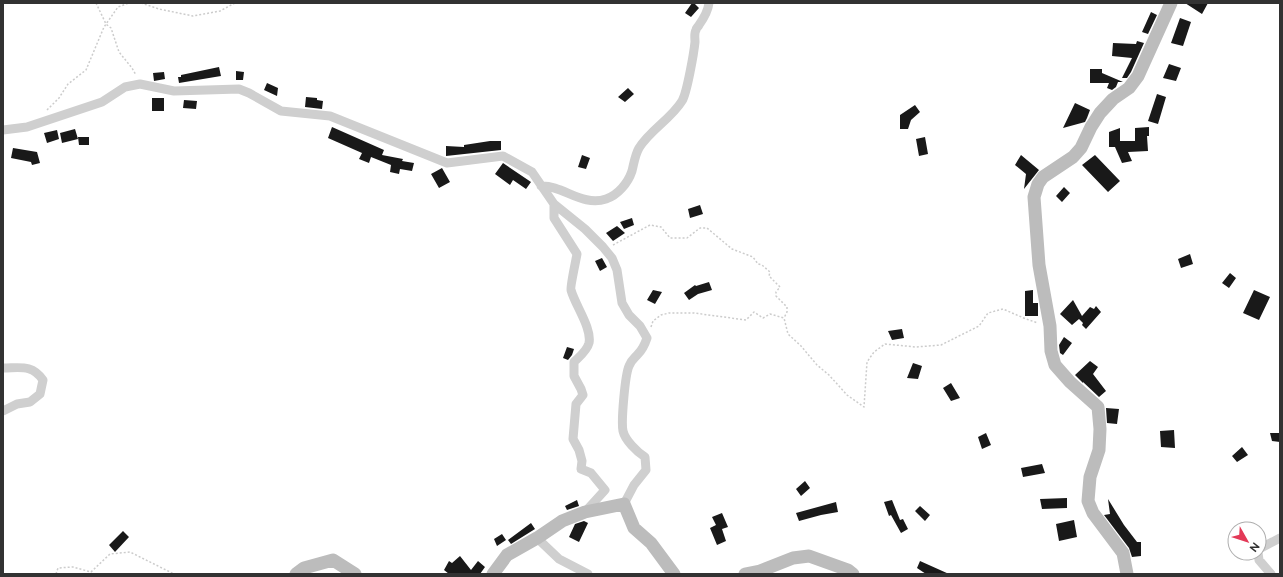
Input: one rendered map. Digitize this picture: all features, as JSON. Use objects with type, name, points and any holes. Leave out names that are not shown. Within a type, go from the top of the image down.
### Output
[{"type":"main road","points":[[1127,574],[1123,553],[1093,513],[1088,501],[1090,477],[1099,450],[1100,429],[1098,407],[1070,382],[1055,365],[1051,351],[1050,326],[1039,265],[1034,197],[1038,184],[1043,177],[1073,156],[1081,148],[1090,127],[1100,113],[1112,99],[1129,88],[1138,76],[1171,3]]},
{"type":"main road","points":[[493,574],[507,555],[537,538],[562,521],[585,512],[624,504],[634,528],[651,544],[674,574]]},
{"type":"main road","points":[[745,574],[760,571],[793,558],[809,556],[848,570],[852,574]]},
{"type":"main road","points":[[296,574],[304,568],[321,562],[333,560],[355,574]]},
{"type":"street","points":[[541,186],[554,189],[577,198],[592,201],[605,199],[616,194],[628,181],[640,148],[646,139],[683,100],[695,43],[695,30],[708,11],[709,3]]},
{"type":"street","points":[[3,130],[27,127],[102,102],[125,87],[140,84],[174,91],[239,89],[281,111],[330,116],[447,163],[503,156],[532,172],[554,204],[585,230],[612,258],[618,270],[622,303],[629,315],[640,326],[647,338],[644,347],[632,359],[628,367],[623,414],[623,432],[637,452],[645,457],[646,470],[634,485],[624,504]]},
{"type":"street","points":[[554,204],[554,218],[577,254],[575,271],[570,289],[589,334],[588,343],[585,350],[574,362],[574,376],[581,389],[582,395],[576,404],[573,439],[579,450],[582,461],[581,469],[591,473],[605,490],[585,512]]},
{"type":"street","points":[[3,368],[27,368],[38,373],[43,380],[40,394],[30,402],[17,404],[3,411]]},
{"type":"street","points":[[537,538],[559,559],[588,574]]},
{"type":"street","points":[[1267,545],[1280,538]]},
{"type":"street","points":[[1260,561],[1271,574]]},
{"type":"path","points":[[96,3],[106,24],[111,28],[119,52],[132,68],[140,84]]},
{"type":"path","points":[[46,110],[59,98],[68,84],[86,70],[106,24],[118,7],[129,3]]},
{"type":"path","points":[[140,3],[193,16],[220,11],[235,3]]},
{"type":"path","points":[[610,247],[650,225],[661,227],[670,238],[687,238],[700,228],[707,228],[732,249],[753,257],[758,264],[762,265],[770,272],[769,276],[780,287],[776,292],[776,296],[787,307],[787,312],[784,318],[788,334],[801,346],[816,365],[829,375],[847,395],[864,407],[867,362],[874,352],[885,344],[916,347],[941,345],[979,326],[988,313],[1003,309],[1026,319],[1050,326]]},
{"type":"path","points":[[647,338],[653,321],[661,315],[669,313],[694,313],[746,320],[754,312],[763,318],[770,314],[784,318]]},
{"type":"path","points":[[56,574],[58,568],[73,567],[91,572],[110,554],[130,552],[174,574]]},
{"type":"building","points":[[692,3],[699,8],[691,17],[685,13]]},
{"type":"building","points":[[1185,3],[1208,3],[1202,14]]},
{"type":"building","points":[[1151,12],[1157,15],[1148,34],[1142,32]]},
{"type":"building","points":[[1180,18],[1191,22],[1183,46],[1171,43]]},
{"type":"building","points":[[1137,41],[1144,43],[1131,72],[1127,78],[1122,78],[1132,58],[1112,56],[1113,43],[1136,44]]},
{"type":"building","points":[[1169,64],[1181,68],[1176,81],[1163,78]]},
{"type":"building","points":[[219,67],[221,76],[179,83],[178,77],[181,77],[181,75]]},
{"type":"building","points":[[1090,69],[1102,69],[1102,73],[1123,82],[1118,82],[1116,87],[1112,90],[1107,88],[1109,83],[1090,83]]},
{"type":"building","points":[[236,71],[244,72],[243,80],[236,80]]},
{"type":"building","points":[[164,72],[165,79],[154,81],[153,73]]},
{"type":"building","points":[[267,83],[278,88],[277,96],[264,90]]},
{"type":"building","points":[[628,88],[634,94],[625,102],[618,97]]},
{"type":"building","points":[[1157,94],[1166,97],[1158,124],[1148,121]]},
{"type":"building","points":[[306,97],[317,98],[317,100],[323,101],[322,109],[305,107]]},
{"type":"building","points":[[152,98],[164,98],[164,111],[152,111]]},
{"type":"building","points":[[184,100],[197,101],[196,109],[183,108]]},
{"type":"building","points":[[1075,103],[1090,110],[1087,118],[1085,122],[1063,128]]},
{"type":"building","points":[[915,105],[920,112],[911,120],[908,129],[900,129],[900,115]]},
{"type":"building","points":[[332,127],[384,150],[382,155],[403,159],[402,161],[414,163],[412,171],[400,169],[399,174],[390,172],[391,165],[371,157],[369,163],[359,159],[362,153],[328,138]]},
{"type":"building","points":[[1149,127],[1149,136],[1147,136],[1148,151],[1128,152],[1132,161],[1122,163],[1115,147],[1109,147],[1109,132],[1120,128],[1120,141],[1135,141],[1135,128]]},
{"type":"building","points":[[75,129],[78,139],[62,143],[60,133]]},
{"type":"building","points":[[57,130],[59,139],[47,143],[44,133]]},
{"type":"building","points":[[78,137],[89,137],[89,145],[79,145]]},
{"type":"building","points":[[925,137],[928,154],[919,156],[916,139]]},
{"type":"building","points":[[501,141],[501,150],[446,156],[446,146],[464,147],[464,145]]},
{"type":"building","points":[[13,148],[37,152],[40,163],[32,165],[31,162],[11,158]]},
{"type":"building","points":[[582,155],[590,158],[586,169],[578,167]]},
{"type":"building","points":[[1021,155],[1039,170],[1024,189],[1026,174],[1015,165]]},
{"type":"building","points":[[1095,155],[1120,181],[1108,192],[1082,165]]},
{"type":"building","points":[[503,163],[531,182],[526,189],[513,180],[510,185],[495,174]]},
{"type":"building","points":[[442,168],[450,182],[439,188],[431,174]]},
{"type":"building","points":[[1064,187],[1070,193],[1062,202],[1056,196]]},
{"type":"building","points":[[700,205],[703,214],[690,218],[688,209]]},
{"type":"building","points":[[632,218],[634,225],[624,229],[620,222]]},
{"type":"building","points":[[617,226],[625,233],[613,241],[606,233]]},
{"type":"building","points":[[1190,254],[1193,264],[1181,268],[1178,259]]},
{"type":"building","points":[[602,258],[607,267],[600,271],[595,261]]},
{"type":"building","points":[[1230,273],[1236,278],[1229,288],[1222,283]]},
{"type":"building","points":[[709,282],[712,290],[698,294],[689,300],[684,293],[695,285]]},
{"type":"building","points":[[653,290],[662,292],[655,304],[647,300]]},
{"type":"building","points":[[1033,290],[1033,303],[1038,303],[1038,316],[1025,316],[1025,291]]},
{"type":"building","points":[[1254,290],[1270,297],[1259,320],[1243,313]]},
{"type":"building","points":[[1073,300],[1082,316],[1090,307],[1094,309],[1096,306],[1101,312],[1086,329],[1079,319],[1072,325],[1060,314]]},
{"type":"building","points":[[902,329],[904,338],[892,340],[888,331]]},
{"type":"building","points":[[1064,337],[1072,343],[1063,355],[1060,353],[1059,345]]},
{"type":"building","points":[[567,347],[574,349],[568,360],[563,358]]},
{"type":"building","points":[[1090,361],[1098,367],[1093,374],[1106,391],[1099,397],[1075,375]]},
{"type":"building","points":[[913,363],[922,366],[918,379],[907,378]]},
{"type":"building","points":[[951,383],[960,398],[951,401],[943,388]]},
{"type":"building","points":[[1106,408],[1119,409],[1117,424],[1107,423]]},
{"type":"building","points":[[1174,430],[1175,448],[1161,447],[1160,431]]},
{"type":"building","points":[[986,433],[991,445],[982,449],[978,437]]},
{"type":"building","points":[[1270,433],[1280,433],[1280,442],[1272,441]]},
{"type":"building","points":[[1242,447],[1248,455],[1237,462],[1232,456]]},
{"type":"building","points":[[1042,464],[1045,473],[1023,477],[1021,468]]},
{"type":"building","points":[[805,481],[810,488],[801,496],[796,489]]},
{"type":"building","points":[[1067,498],[1067,508],[1042,509],[1040,499]]},
{"type":"building","points":[[1108,499],[1124,525],[1137,542],[1141,542],[1141,556],[1132,557],[1129,548],[1104,515],[1110,514]]},
{"type":"building","points":[[577,500],[579,506],[567,510],[565,506]]},
{"type":"building","points":[[892,500],[900,520],[903,519],[908,529],[901,533],[891,515],[889,516],[884,502]]},
{"type":"building","points":[[836,502],[838,512],[799,521],[796,513]]},
{"type":"building","points":[[920,506],[930,515],[925,521],[915,511]]},
{"type":"building","points":[[722,513],[728,527],[722,529],[726,541],[717,545],[710,528],[716,525],[712,517]]},
{"type":"building","points":[[1074,520],[1077,537],[1059,541],[1056,524]]},
{"type":"building","points":[[584,521],[588,523],[579,542],[569,537],[575,524]]},
{"type":"building","points":[[531,523],[535,529],[511,544],[508,540]]},
{"type":"building","points":[[123,531],[129,537],[115,552],[109,545]]},
{"type":"building","points":[[502,534],[506,540],[497,546],[494,539]]},
{"type":"building","points":[[460,556],[471,570],[478,561],[485,567],[480,574],[449,574],[444,570],[449,561],[452,563]]},
{"type":"building","points":[[920,561],[949,574],[926,574],[917,568]]}]
